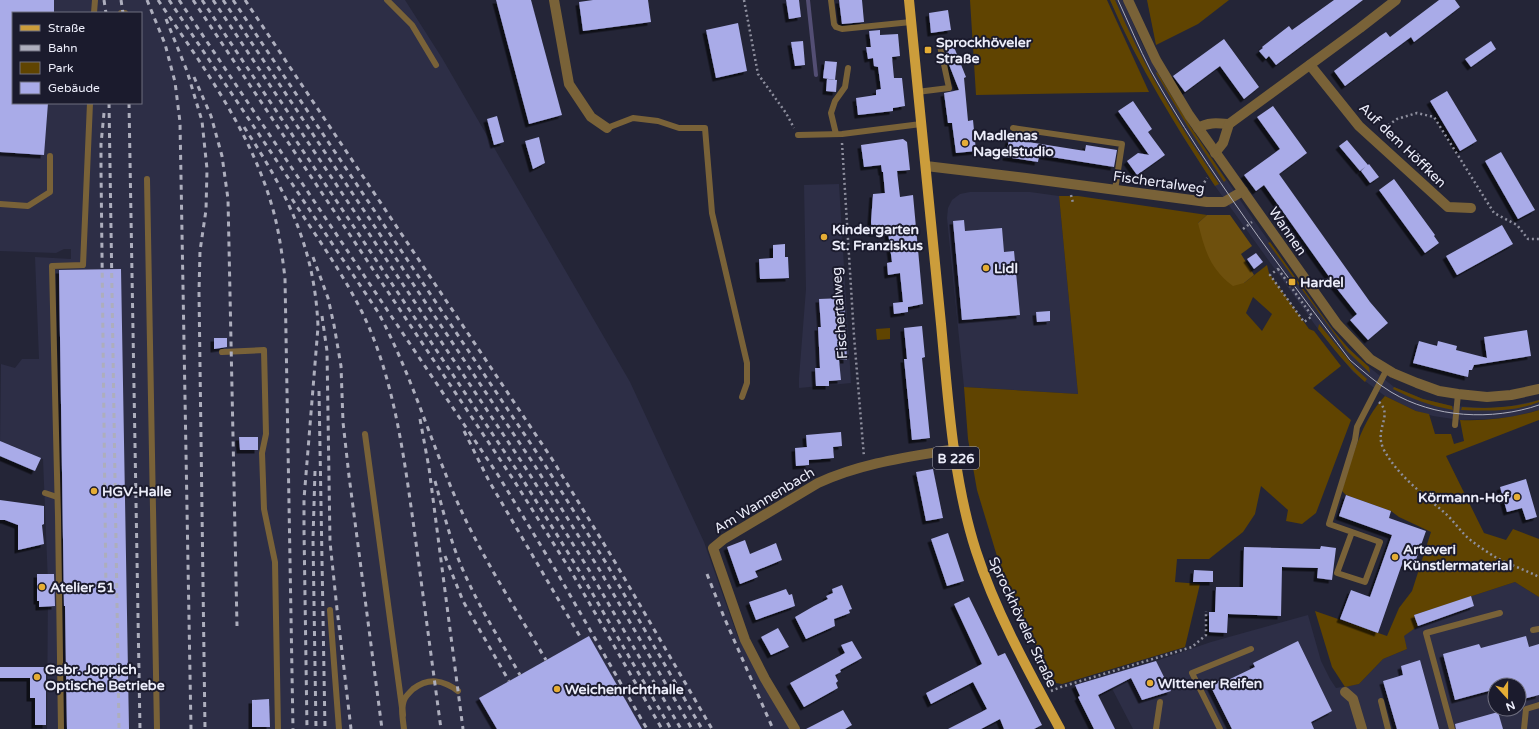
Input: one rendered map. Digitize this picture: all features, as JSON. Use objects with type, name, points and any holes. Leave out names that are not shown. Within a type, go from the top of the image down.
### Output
[{"type":"main road","name":"Sprockhöveler Straße","points":[[908,0],[955,450],[964,508],[976,552],[997,604],[1022,659],[1060,729]]},
{"type":"street","points":[[554,0],[569,84],[591,117],[607,128]]},
{"type":"street","name":"Wannen","points":[[1128,0],[1156,60],[1174,92],[1198,128],[1336,324],[1370,359],[1417,383],[1439,391],[1487,397],[1511,395],[1539,389]]},
{"type":"street","points":[[1215,153],[1223,143],[1229,124],[1396,0]]},
{"type":"street","name":"Auf dem Höffken","points":[[1310,65],[1359,126],[1448,207],[1470,208]]},
{"type":"street","points":[[1198,128],[1204,124],[1229,124]]},
{"type":"street","name":"Fischertalweg","points":[[926,166],[1217,203],[1232,198],[1243,191]]},
{"type":"street","name":"Am Wannenbach","points":[[795,729],[765,679],[745,640],[713,548],[724,539],[818,483],[833,476],[865,466],[908,457],[955,450]]},
{"type":"street","points":[[1345,692],[1353,699],[1362,729]]},
{"type":"lane","points":[[94,12],[95,0]]},
{"type":"lane","points":[[387,0],[412,25],[436,65]]},
{"type":"lane","points":[[831,0],[834,24],[836,27],[842,28],[911,22]]},
{"type":"lane","points":[[917,92],[949,88],[939,41]]},
{"type":"lane","points":[[839,134],[831,113],[835,101],[845,87],[848,68]]},
{"type":"lane","points":[[61,729],[52,266],[83,265],[90,104]]},
{"type":"lane","points":[[607,128],[633,118],[658,121],[679,128],[705,128],[712,212],[747,362],[747,383],[742,398]]},
{"type":"lane","points":[[798,136],[839,134],[921,124]]},
{"type":"lane","points":[[1013,128],[1122,144],[1115,190]]},
{"type":"lane","points":[[0,204],[28,206],[50,192],[50,156]]},
{"type":"lane","points":[[147,179],[157,729]]},
{"type":"lane","points":[[222,352],[264,350],[266,434],[262,453],[264,509],[275,562],[278,729]]},
{"type":"lane","points":[[1352,532],[1337,573],[1365,582],[1380,542],[1352,532],[1329,524],[1355,440],[1357,427],[1387,369]]},
{"type":"lane","points":[[1455,425],[1458,394]]},
{"type":"lane","points":[[366,434],[404,729]]},
{"type":"lane","points":[[45,493],[57,497]]},
{"type":"lane","points":[[330,610],[339,729]]},
{"type":"lane","points":[[1452,729],[1426,633],[1500,613]]},
{"type":"lane","points":[[1220,729],[1192,673],[1251,649]]},
{"type":"lane","points":[[403,715],[404,699],[415,688],[424,682],[442,682],[458,691]]},
{"type":"lane","points":[[1382,701],[1388,729]]},
{"type":"lane","points":[[1156,729],[1160,702]]},
{"type":"lane","points":[[1524,729],[1526,709],[1539,705]]},
{"type":"path","points":[[744,0],[758,74],[786,113],[798,136]]},
{"type":"path","points":[[1371,136],[1397,119],[1417,113],[1434,117],[1494,213],[1517,225],[1528,239],[1539,239]]},
{"type":"path","name":"Fischertalweg","points":[[839,134],[865,466]]},
{"type":"path","points":[[1243,228],[1253,222]]},
{"type":"path","points":[[1278,269],[1312,316],[1304,322],[1270,275],[1278,269]]},
{"type":"path","points":[[1372,397],[1380,403],[1385,410],[1386,416],[1380,434],[1381,443],[1387,454],[1405,478],[1423,496],[1446,514],[1466,536],[1494,556],[1539,577]]},
{"type":"path","points":[[1042,696],[1061,687],[1192,647],[1206,635],[1206,611]]},
{"type":"shaded area","points":[[0,0],[405,0],[442,58],[630,382],[704,542],[737,635],[790,729],[47,729],[48,583],[43,459],[11,445],[0,446],[1,364],[15,368],[22,359],[39,359],[35,257],[71,259],[71,249],[64,249],[56,253],[0,251]]},
{"type":"shaded area","points":[[1110,0],[1123,0],[1142,44],[1190,126],[1309,298],[1340,339],[1359,359],[1394,387],[1423,399],[1452,406],[1491,408],[1511,406],[1539,400],[1539,410],[1512,417],[1490,419],[1460,420],[1433,416],[1416,411],[1385,396],[1353,372],[1318,329],[1215,186],[1180,132],[1133,49]]},
{"type":"shaded area","name":"Kindergarten St. Franziskus","points":[[839,184],[851,383],[799,388],[806,289],[804,185]]},
{"type":"shaded area","points":[[970,192],[1030,192],[1059,196],[1078,394],[964,387],[947,218],[948,208],[952,200],[960,194]]},
{"type":"shaded area","points":[[1207,215],[1230,215],[1252,246],[1241,254],[1254,275],[1244,283],[1233,286],[1218,272],[1209,258],[1198,223]]},
{"type":"shaded area","points":[[1515,582],[1539,597],[1539,729],[1133,729],[1105,675],[1156,661],[1211,642],[1308,615],[1321,661],[1336,688],[1359,684],[1383,659],[1407,649],[1403,636],[1414,615]]},
{"type":"green space","points":[[970,0],[1107,0],[1149,92],[976,95]]},
{"type":"green space","points":[[1110,0],[1115,0],[1137,48],[1162,95],[1219,184],[1215,186],[1158,95],[1145,72]]},
{"type":"green space","points":[[1147,0],[1229,0],[1198,24],[1156,45]]},
{"type":"green space","points":[[1157,72],[1190,126],[1226,180],[1224,182],[1188,127],[1156,73]]},
{"type":"green space","points":[[1059,196],[1078,196],[1207,215],[1198,223],[1244,283],[1267,265],[1269,273],[1309,329],[1314,331],[1341,366],[1313,388],[1351,420],[1316,513],[1302,524],[1286,521],[1288,510],[1261,486],[1255,514],[1243,532],[1209,559],[1177,559],[1175,582],[1200,584],[1185,647],[1062,684],[1056,683],[1052,679],[1003,576],[977,490],[968,439],[964,387],[1078,394]],"holes":[[[1253,297],[1272,314],[1262,331],[1246,313]]]},
{"type":"green space","points":[[1270,242],[1332,329],[1349,349],[1369,367],[1370,373],[1347,351],[1268,243]]},
{"type":"green space","points":[[1319,324],[1356,369],[1367,379],[1365,382],[1346,363],[1318,329]]},
{"type":"green space","points":[[890,328],[890,339],[877,340],[876,329]]},
{"type":"green space","points":[[1394,387],[1423,399],[1452,406],[1453,410],[1415,399],[1393,389]]},
{"type":"green space","points":[[1385,396],[1416,411],[1429,414],[1435,434],[1451,434],[1454,444],[1464,441],[1460,420],[1500,418],[1539,410],[1539,420],[1446,456],[1484,533],[1506,540],[1513,529],[1539,539],[1539,597],[1515,582],[1414,615],[1418,626],[1404,636],[1407,649],[1383,659],[1359,684],[1345,687],[1332,667],[1315,611],[1387,636],[1399,608],[1412,591],[1431,532],[1399,517],[1391,511],[1346,495],[1342,491],[1363,428]]},
{"type":"green space","points":[[1539,400],[1539,402],[1520,408],[1491,411],[1461,410],[1462,407],[1501,407],[1520,405]]},
{"type":"building","points":[[0,0],[54,0],[54,12],[12,12],[12,104],[48,104],[44,155],[0,152]]},
{"type":"building","points":[[496,0],[531,0],[562,115],[529,124]]},
{"type":"building","points":[[593,0],[648,0],[651,22],[583,31],[579,2]]},
{"type":"building","points":[[786,0],[799,0],[801,17],[789,19]]},
{"type":"building","points":[[839,0],[862,0],[864,22],[842,24]]},
{"type":"building","points":[[1334,0],[1363,0],[1276,65],[1269,56],[1266,59],[1259,51],[1289,26],[1292,30]]},
{"type":"building","points":[[1439,0],[1455,0],[1460,7],[1414,42],[1411,37],[1345,86],[1334,71],[1380,36],[1386,32],[1390,37]]},
{"type":"building","points":[[948,10],[951,30],[931,33],[929,13]]},
{"type":"building","points":[[738,23],[747,71],[716,78],[706,30]]},
{"type":"building","points":[[880,30],[880,35],[898,34],[900,56],[892,57],[894,78],[902,78],[905,106],[893,108],[893,111],[858,115],[856,98],[876,95],[876,90],[881,89],[878,67],[874,66],[873,58],[868,59],[866,47],[871,47],[869,31]]},
{"type":"building","points":[[1224,39],[1259,87],[1244,99],[1220,66],[1185,92],[1173,76]]},
{"type":"building","points":[[803,41],[805,65],[795,66],[791,42]]},
{"type":"building","points":[[1491,41],[1496,49],[1471,67],[1465,59]]},
{"type":"building","points":[[954,47],[966,77],[964,78],[968,121],[973,120],[976,151],[956,153],[952,123],[948,123],[944,93],[959,90],[948,62],[946,50]]},
{"type":"building","points":[[825,61],[837,62],[835,80],[823,78]]},
{"type":"building","points":[[827,79],[837,80],[836,92],[826,91]]},
{"type":"building","points":[[1447,91],[1477,141],[1460,151],[1430,101]]},
{"type":"building","points":[[1133,101],[1152,129],[1148,132],[1165,155],[1137,175],[1127,161],[1138,153],[1149,155],[1118,111]]},
{"type":"building","points":[[1273,106],[1307,153],[1279,174],[1370,302],[1388,323],[1368,340],[1350,320],[1357,314],[1334,285],[1264,185],[1256,191],[1244,175],[1280,149],[1257,117]]},
{"type":"building","points":[[497,116],[504,142],[494,145],[487,119]]},
{"type":"building","points":[[539,137],[545,163],[533,169],[525,141]]},
{"type":"building","points":[[903,139],[907,142],[910,170],[897,171],[900,197],[913,195],[923,304],[908,307],[908,312],[894,314],[893,303],[903,302],[900,273],[888,275],[887,263],[892,262],[888,232],[872,233],[871,222],[873,194],[885,193],[883,172],[881,165],[864,167],[861,145]]},
{"type":"building","points":[[1009,139],[1085,151],[1086,145],[1117,150],[1114,167],[1039,155],[1038,162],[1006,157]]},
{"type":"building","points":[[1347,140],[1379,177],[1370,183],[1361,171],[1365,167],[1360,171],[1339,146]]},
{"type":"building","points":[[1501,152],[1535,210],[1518,219],[1485,161]]},
{"type":"building","points":[[1394,179],[1435,235],[1434,236],[1439,243],[1425,253],[1379,190]]},
{"type":"building","name":"Lidl","points":[[964,220],[965,231],[1002,228],[1004,252],[1014,251],[1020,315],[962,320],[953,221]]},
{"type":"building","points":[[1502,225],[1513,244],[1457,275],[1446,256]]},
{"type":"building","points":[[785,244],[785,257],[788,257],[789,278],[760,279],[759,259],[773,258],[773,245]]},
{"type":"building","points":[[1256,253],[1263,262],[1254,269],[1247,259]]},
{"type":"building","name":"HGV-Halle","points":[[121,269],[129,729],[67,729],[59,270]]},
{"type":"building","points":[[844,298],[847,360],[839,360],[841,380],[829,381],[829,386],[816,386],[815,368],[820,368],[818,327],[821,327],[819,299]]},
{"type":"building","points":[[1050,311],[1050,321],[1037,322],[1036,312]]},
{"type":"building","points":[[922,326],[925,357],[922,358],[930,438],[912,440],[904,359],[907,359],[904,328]]},
{"type":"building","points":[[1527,330],[1531,356],[1474,365],[1472,370],[1469,370],[1468,377],[1413,363],[1419,341],[1437,346],[1438,341],[1457,346],[1456,350],[1487,358],[1484,337]]},
{"type":"building","points":[[214,338],[227,338],[227,347],[214,349]]},
{"type":"building","points":[[841,432],[842,446],[833,447],[834,458],[809,460],[809,465],[796,466],[795,448],[807,447],[806,435]]},
{"type":"building","points":[[239,437],[258,437],[258,450],[240,450]]},
{"type":"building","points":[[0,441],[41,458],[35,471],[0,456]]},
{"type":"building","points":[[933,469],[943,518],[926,521],[916,472]]},
{"type":"building","name":"Körmann-Hof","points":[[1526,479],[1537,517],[1526,520],[1522,508],[1507,512],[1500,487]]},
{"type":"building","points":[[1346,495],[1391,511],[1389,518],[1426,531],[1413,568],[1402,564],[1378,633],[1340,619],[1351,590],[1370,597],[1392,535],[1339,516]]},
{"type":"building","points":[[0,500],[44,506],[44,524],[42,525],[44,544],[18,550],[18,525],[5,520],[0,520]]},
{"type":"building","points":[[948,533],[964,581],[947,586],[931,539]]},
{"type":"building","points":[[745,540],[750,554],[776,543],[782,560],[755,571],[758,577],[740,584],[727,547]]},
{"type":"building","points":[[1321,546],[1336,548],[1332,580],[1317,578],[1318,568],[1282,567],[1281,616],[1228,614],[1227,633],[1209,632],[1209,612],[1215,612],[1216,587],[1243,587],[1244,547],[1320,549]]},
{"type":"building","points":[[1194,570],[1213,571],[1213,582],[1193,582]]},
{"type":"building","points":[[37,574],[54,574],[55,606],[39,607],[39,601],[37,601]]},
{"type":"building","points":[[842,585],[852,609],[849,610],[850,613],[834,619],[835,626],[806,639],[795,617],[828,599],[826,596],[833,593],[832,589]]},
{"type":"building","points":[[786,589],[789,595],[792,594],[795,606],[756,620],[749,602]]},
{"type":"building","points":[[1471,596],[1474,606],[1418,626],[1414,615]]},
{"type":"building","points":[[969,597],[998,656],[1005,653],[1042,725],[1034,729],[1004,729],[1000,719],[981,729],[948,729],[987,709],[973,682],[931,704],[926,693],[982,664],[954,604]]},
{"type":"building","points":[[778,628],[789,647],[771,655],[761,637]]},
{"type":"building","name":"Weichenrichthalle","points":[[589,636],[642,729],[497,729],[479,698]]},
{"type":"building","points":[[1526,636],[1529,647],[1539,644],[1539,695],[1527,698],[1527,677],[1487,677],[1487,691],[1455,700],[1443,654],[1479,644],[1481,648]]},
{"type":"building","points":[[852,641],[862,658],[840,670],[841,672],[835,675],[838,681],[836,683],[838,688],[804,707],[790,683],[845,653],[841,645]]},
{"type":"building","points":[[1298,641],[1332,711],[1311,722],[1314,729],[1232,729],[1210,685],[1227,677],[1228,680],[1255,667],[1253,663]]},
{"type":"building","points":[[1420,660],[1439,729],[1397,729],[1383,681],[1403,675],[1401,666]]},
{"type":"building","points":[[1156,661],[1171,691],[1142,700],[1131,678],[1098,695],[1115,729],[1094,729],[1078,697],[1080,696],[1075,685]]},
{"type":"building","points":[[0,667],[46,667],[46,725],[35,725],[35,698],[30,698],[30,678],[0,678]]},
{"type":"building","points":[[269,699],[270,727],[252,727],[252,700]]},
{"type":"building","points":[[843,710],[852,725],[845,729],[806,729]]},
{"type":"building","points":[[1487,715],[1487,717],[1499,717],[1503,729],[1456,729],[1455,724]]},
{"type":"waterway","points":[[808,0],[816,75]]},
{"type":"tram line","points":[[1118,0],[1151,71],[1196,146],[1297,290],[1350,360],[1391,392],[1408,401],[1444,412],[1483,415],[1521,410],[1539,405]]},
{"type":"railway","points":[[104,0],[106,12]]},
{"type":"railway","points":[[121,0],[123,12]]},
{"type":"railway","points":[[147,0],[165,44],[175,82],[180,122],[191,729]]},
{"type":"railway","points":[[158,0],[208,74],[238,125],[263,178],[272,206],[278,233],[285,278],[293,729]]},
{"type":"railway","points":[[169,0],[378,312],[400,357],[446,476],[465,520],[498,581],[546,660]]},
{"type":"railway","points":[[179,0],[498,475],[555,569],[647,729]]},
{"type":"railway","points":[[193,0],[513,479],[572,573],[662,729]]},
{"type":"railway","points":[[202,0],[520,475],[580,572],[671,729]]},
{"type":"railway","points":[[213,0],[527,470],[589,570],[681,729]]},
{"type":"railway","points":[[223,0],[535,466],[599,569],[692,729]]},
{"type":"railway","points":[[233,0],[545,465],[606,563],[702,729]]},
{"type":"railway","points":[[245,0],[552,459],[612,557],[712,729]]},
{"type":"railway","points":[[166,19],[187,71],[202,121],[207,169],[206,210],[200,251],[199,292],[205,729]]},
{"type":"railway","points":[[194,77],[211,116],[222,156],[228,199],[237,626]]},
{"type":"railway","points":[[109,104],[119,729]]},
{"type":"railway","points":[[129,104],[140,729]]},
{"type":"railway","points":[[104,113],[101,144],[101,170],[106,592]]},
{"type":"railway","points":[[244,127],[286,198],[305,246],[316,298],[318,327],[304,499],[307,729]]},
{"type":"railway","points":[[292,199],[337,268],[362,312],[373,337],[390,390],[402,446],[441,729]]},
{"type":"railway","points":[[313,257],[328,298],[341,366],[343,422],[349,476],[382,729]]},
{"type":"railway","points":[[322,316],[327,351],[330,542],[351,729]]},
{"type":"railway","points":[[319,391],[325,729]]},
{"type":"railway","points":[[420,419],[429,468],[463,729]]},
{"type":"railway","points":[[464,431],[489,481],[582,640]]},
{"type":"railway","points":[[315,471],[313,539],[316,729]]},
{"type":"railway","points":[[435,481],[449,531],[462,567],[479,603],[520,675]]},
{"type":"railway","points":[[445,556],[463,601],[509,681]]},
{"type":"railway","points":[[707,574],[724,617],[773,729]]},
{"type":"place","name":"Sprockhöveler Straße","points":[[928,50]]},
{"type":"place","name":"Madlenas Nagelstudio","points":[[965,143]]},
{"type":"place","name":"Kindergarten St. Franziskus","points":[[824,237]]},
{"type":"place","name":"Lidl","points":[[986,268]]},
{"type":"place","name":"Hardel","points":[[1292,282]]},
{"type":"place","name":"HGV-Halle","points":[[94,491]]},
{"type":"place","name":"Körmann-Hof","points":[[1517,497]]},
{"type":"place","name":"Arteveri Künstlermaterial","points":[[1395,557]]},
{"type":"place","name":"Atelier 51","points":[[42,587]]},
{"type":"place","name":"Gebr. Joppich Optische Betriebe","points":[[37,677]]},
{"type":"place","name":"Wittener Reifen","points":[[1150,683]]},
{"type":"place","name":"Weichenrichthalle","points":[[557,689]]}]
